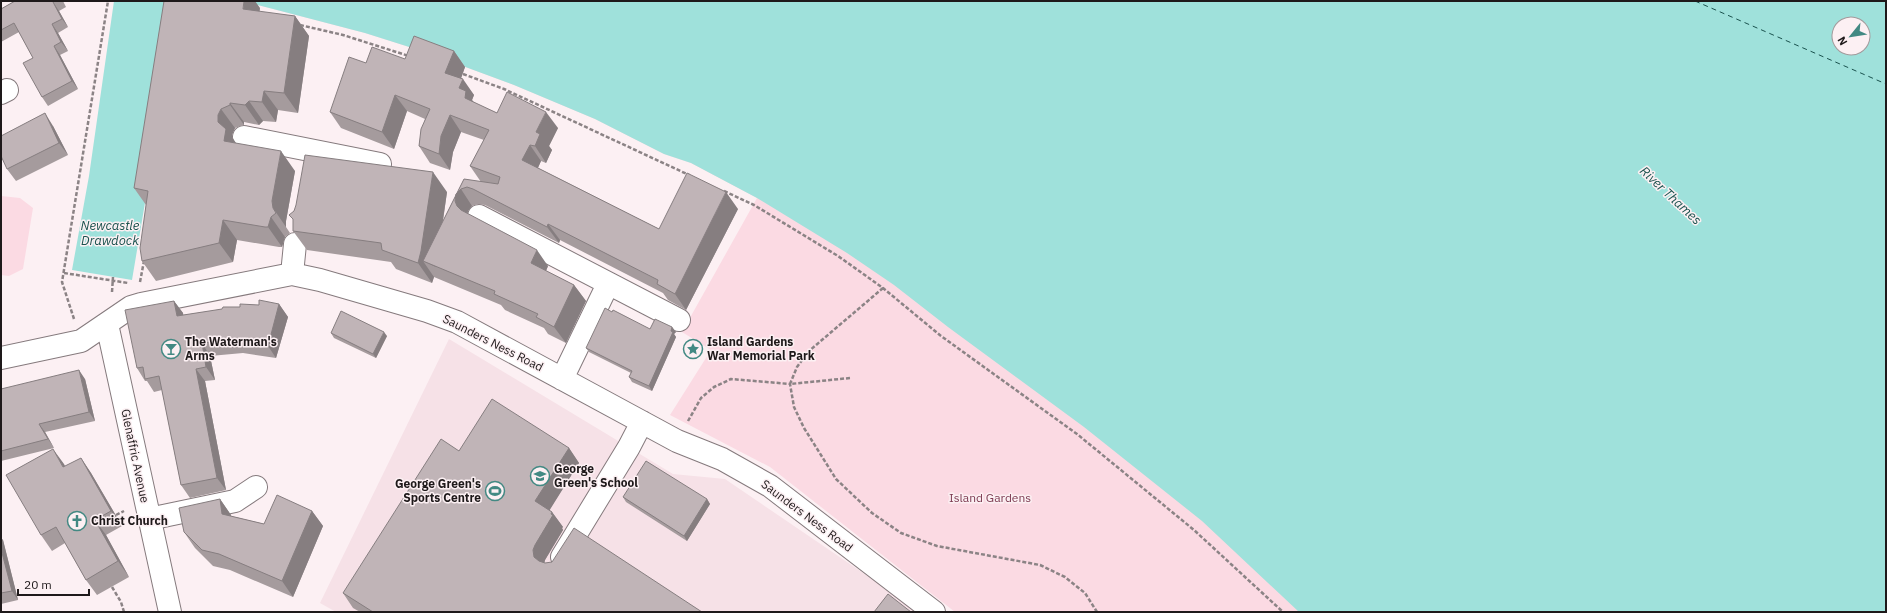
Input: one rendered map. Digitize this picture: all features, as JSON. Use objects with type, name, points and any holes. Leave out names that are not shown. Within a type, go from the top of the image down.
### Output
[{"type":"street","points":[[244,137],[380,164]]},
{"type":"street","points":[[307,172],[311,150]]},
{"type":"street","points":[[479,216],[679,320]]},
{"type":"street","points":[[292,274],[295,244]]},
{"type":"street","name":"Saunders Ness Road","points":[[1,358],[81,341],[131,307],[141,304],[292,274],[320,280],[427,311],[457,322],[678,441],[722,458],[770,486],[934,612]]},
{"type":"street","points":[[562,379],[608,284]]},
{"type":"street","name":"Glenaffric Avenue","points":[[107,324],[170,612]]},
{"type":"street","points":[[556,566],[629,447],[642,422]]},
{"type":"street","points":[[149,519],[235,500],[256,487]]},
{"type":"path","points":[[81,341],[62,282],[108,1]]},
{"type":"path","points":[[297,24],[343,35],[415,58]]},
{"type":"path","points":[[463,74],[504,89],[690,176]]},
{"type":"path","points":[[718,189],[754,205],[838,256],[883,288],[941,336],[1083,439],[1194,530],[1283,612]]},
{"type":"path","points":[[64,273],[140,285],[145,254]]},
{"type":"path","points":[[883,288],[809,351],[796,367],[790,384],[794,407],[804,428],[836,479],[872,514],[901,533],[937,546],[1040,565],[1065,577],[1085,593],[1097,612]]},
{"type":"path","points":[[678,441],[701,398],[714,387],[731,379],[790,384],[850,378]]},
{"type":"path","points":[[112,587],[121,602],[124,612]]},
{"type":"shaded area","name":"George Green's School","points":[[449,339],[673,474],[725,479],[894,594],[917,612],[336,612],[320,603]]},
{"type":"green space","name":"Island Gardens","points":[[242,1],[536,1],[1452,612],[955,612],[770,467],[670,415],[711,350],[682,332],[757,198],[691,163],[664,154],[595,119],[514,85],[425,52],[365,33]]},
{"type":"green space","points":[[1,196],[20,198],[33,208],[23,269],[9,276],[1,275]]},
{"type":"water","name":"Newcastle Drawdock","points":[[114,1],[179,1],[132,280],[72,270],[89,176]]},
{"type":"water","name":"River Thames","points":[[242,1],[1886,1],[1886,612],[1299,612],[1202,521],[1084,427],[948,327],[894,285],[847,253],[757,198],[691,163],[664,154],[595,119],[514,85],[425,52],[365,33]]},
{"type":"building","points":[[15,1],[55,1],[53,2],[62,19],[52,24],[61,42],[54,46],[72,81],[42,97],[23,63],[33,58],[14,23],[1,30],[1,9]]},
{"type":"building","points":[[164,1],[244,1],[243,9],[295,16],[284,93],[264,91],[262,102],[249,101],[245,105],[230,103],[230,105],[221,109],[218,115],[218,122],[226,129],[224,141],[281,151],[272,201],[273,208],[276,213],[271,217],[268,227],[223,220],[219,243],[142,261],[140,248],[148,191],[134,188]]},
{"type":"building","points":[[414,36],[454,51],[445,73],[463,79],[459,88],[466,91],[465,98],[497,113],[507,92],[546,112],[536,132],[540,134],[535,146],[530,145],[522,160],[659,229],[687,173],[726,192],[675,294],[657,284],[658,280],[548,224],[547,227],[473,189],[467,187],[461,189],[457,193],[464,179],[498,184],[500,177],[470,166],[489,130],[450,115],[441,136],[439,154],[419,146],[421,129],[430,109],[395,95],[382,132],[330,112],[349,57],[366,63],[372,47],[405,59]]},
{"type":"building","points":[[45,113],[59,143],[7,169],[1,156],[1,136]]},
{"type":"building","points":[[305,155],[433,172],[418,263],[382,250],[381,243],[293,231],[293,219],[289,215],[294,211],[296,205]]},
{"type":"building","points":[[456,195],[455,201],[461,210],[537,250],[531,263],[574,285],[554,327],[536,317],[538,314],[494,294],[495,291],[423,261]]},
{"type":"building","points":[[259,300],[279,304],[268,346],[235,340],[202,343],[206,367],[196,369],[217,478],[181,485],[159,376],[145,379],[143,367],[137,368],[125,310],[174,301],[177,316],[222,309],[223,307],[240,307],[240,304],[259,305]]},
{"type":"building","points":[[605,308],[612,312],[613,310],[650,329],[655,319],[672,327],[671,331],[673,332],[649,386],[629,377],[632,371],[586,348]]},
{"type":"building","points":[[341,311],[384,332],[373,354],[331,333]]},
{"type":"building","points":[[79,370],[89,412],[39,424],[48,439],[1,451],[1,389]]},
{"type":"building","name":"George Green's Sports Centre","points":[[492,399],[569,448],[535,501],[552,512],[551,514],[553,515],[535,545],[533,550],[534,557],[545,563],[552,562],[574,528],[702,612],[373,612],[343,593],[441,439],[459,451]]},
{"type":"building","name":"Christ Church","points":[[53,449],[63,467],[81,458],[111,511],[95,520],[118,561],[86,580],[56,527],[41,535],[6,475]]},
{"type":"building","points":[[646,461],[707,499],[684,536],[623,497]]},
{"type":"building","points":[[277,495],[312,511],[282,581],[219,554],[202,550],[184,532],[179,508],[220,499],[222,514],[264,524]]},
{"type":"building","points":[[1,549],[12,591],[1,593]]},
{"type":"building","points":[[888,594],[911,612],[874,612]]},
{"type":"ferry route","points":[[1695,1],[1886,84]]},
{"type":"place","name":"The Waterman's Arms","points":[[171,349]]},
{"type":"place","name":"Island Gardens War Memorial Park","points":[[693,349]]},
{"type":"place","name":"George Green's School","points":[[540,476]]},
{"type":"place","name":"George Green's Sports Centre","points":[[495,491]]},
{"type":"place","name":"Christ Church","points":[[77,521]]}]
